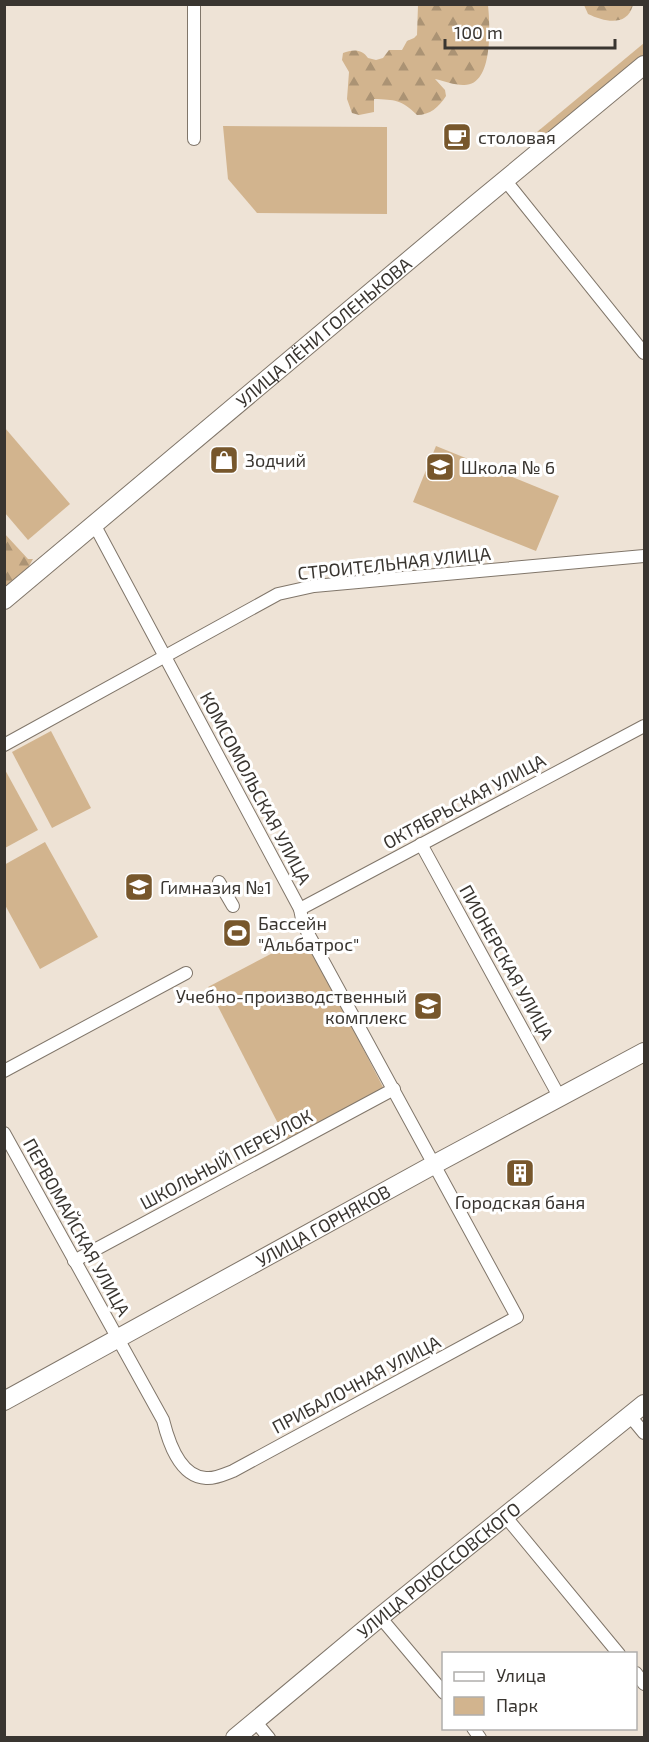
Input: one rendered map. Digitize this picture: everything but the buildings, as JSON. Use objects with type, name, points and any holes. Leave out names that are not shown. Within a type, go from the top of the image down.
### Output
[{"type":"street","points":[[194,4],[194,139]]},
{"type":"street","name":"УЛИЦА ЛЁНИ ГОЛЕНЬКОВА","points":[[4,600],[645,65]]},
{"type":"street","points":[[505,180],[645,353]]},
{"type":"street","name":"КОМСОМОЛЬСКАЯ УЛИЦА","points":[[94,524],[300,909],[303,924],[435,1164]]},
{"type":"street","name":"СТРОИТЕЛЬНАЯ УЛИЦА","points":[[4,745],[278,594],[314,586],[645,556]]},
{"type":"street","name":"ОКТЯБРЬСКАЯ УЛИЦА","points":[[300,909],[645,726]]},
{"type":"street","name":"ПИОНЕРСКАЯ УЛИЦА","points":[[422,844],[560,1098]]},
{"type":"street","points":[[219,882],[233,906]]},
{"type":"street","points":[[4,1071],[186,974]]},
{"type":"street","name":"УЛИЦА ГОРНЯКОВ","points":[[4,1401],[435,1164],[645,1052]]},
{"type":"street","name":"ШКОЛЬНЫЙ ПЕРЕУЛОК","points":[[74,1261],[394,1089]]},
{"type":"street","name":"ПЕРВОМАЙСКАЯ УЛИЦА","points":[[4,1133],[118,1339]]},
{"type":"street","name":"ПРИБАЛОЧНАЯ УЛИЦА","points":[[118,1339],[163,1420],[170,1446],[178,1460],[194,1475],[205,1479],[233,1470],[504,1325],[517,1317],[435,1164]]},
{"type":"street","name":"УЛИЦА РОКОССОВСКОГО","points":[[235,1737],[645,1404]]},
{"type":"street","points":[[630,1416],[645,1433]]},
{"type":"street","points":[[505,1516],[618,1652]]},
{"type":"street","points":[[380,1617],[442,1691]]},
{"type":"street","points":[[255,1721],[269,1737]]},
{"type":"green space","points":[[418,5],[488,5],[488,53],[480,76],[473,83],[463,85],[435,79],[445,90],[446,96],[437,107],[426,114],[417,115],[397,101],[374,99],[374,112],[359,115],[352,113],[347,99],[349,72],[342,60],[343,53],[357,51],[376,60],[383,58],[389,50],[402,50],[407,41],[417,35]]},
{"type":"green space","points":[[584,5],[633,5],[626,17],[615,21],[588,14]]},
{"type":"green space","points":[[644,43],[644,57],[544,140],[537,132]]},
{"type":"green space","points":[[223,126],[387,127],[387,214],[257,213],[228,179]]},
{"type":"green space","points":[[5,428],[70,504],[28,540],[5,513]]},
{"type":"green space","points":[[436,446],[559,496],[536,551],[413,502]]},
{"type":"green space","points":[[4,533],[28,559],[33,559],[25,573],[4,589]]},
{"type":"green space","points":[[51,731],[91,808],[52,828],[12,752]]},
{"type":"green space","points":[[4,768],[38,830],[5,848],[4,848]]},
{"type":"green space","points":[[45,842],[98,937],[40,969],[5,905],[4,865]]},
{"type":"green space","points":[[305,936],[384,1089],[286,1139],[208,987]]},
{"type":"place","name":"столовая","points":[[457,137]]},
{"type":"place","name":"Зодчий","points":[[224,460]]},
{"type":"place","name":"Школа № 6","points":[[440,467]]},
{"type":"place","name":"Гимназия №1","points":[[139,887]]},
{"type":"place","name":"Бассейн \"Альбатрос\"","points":[[237,933]]},
{"type":"place","name":"Учебно-производственный комплекс","points":[[428,1006]]},
{"type":"place","name":"Городская баня","points":[[520,1173]]}]
